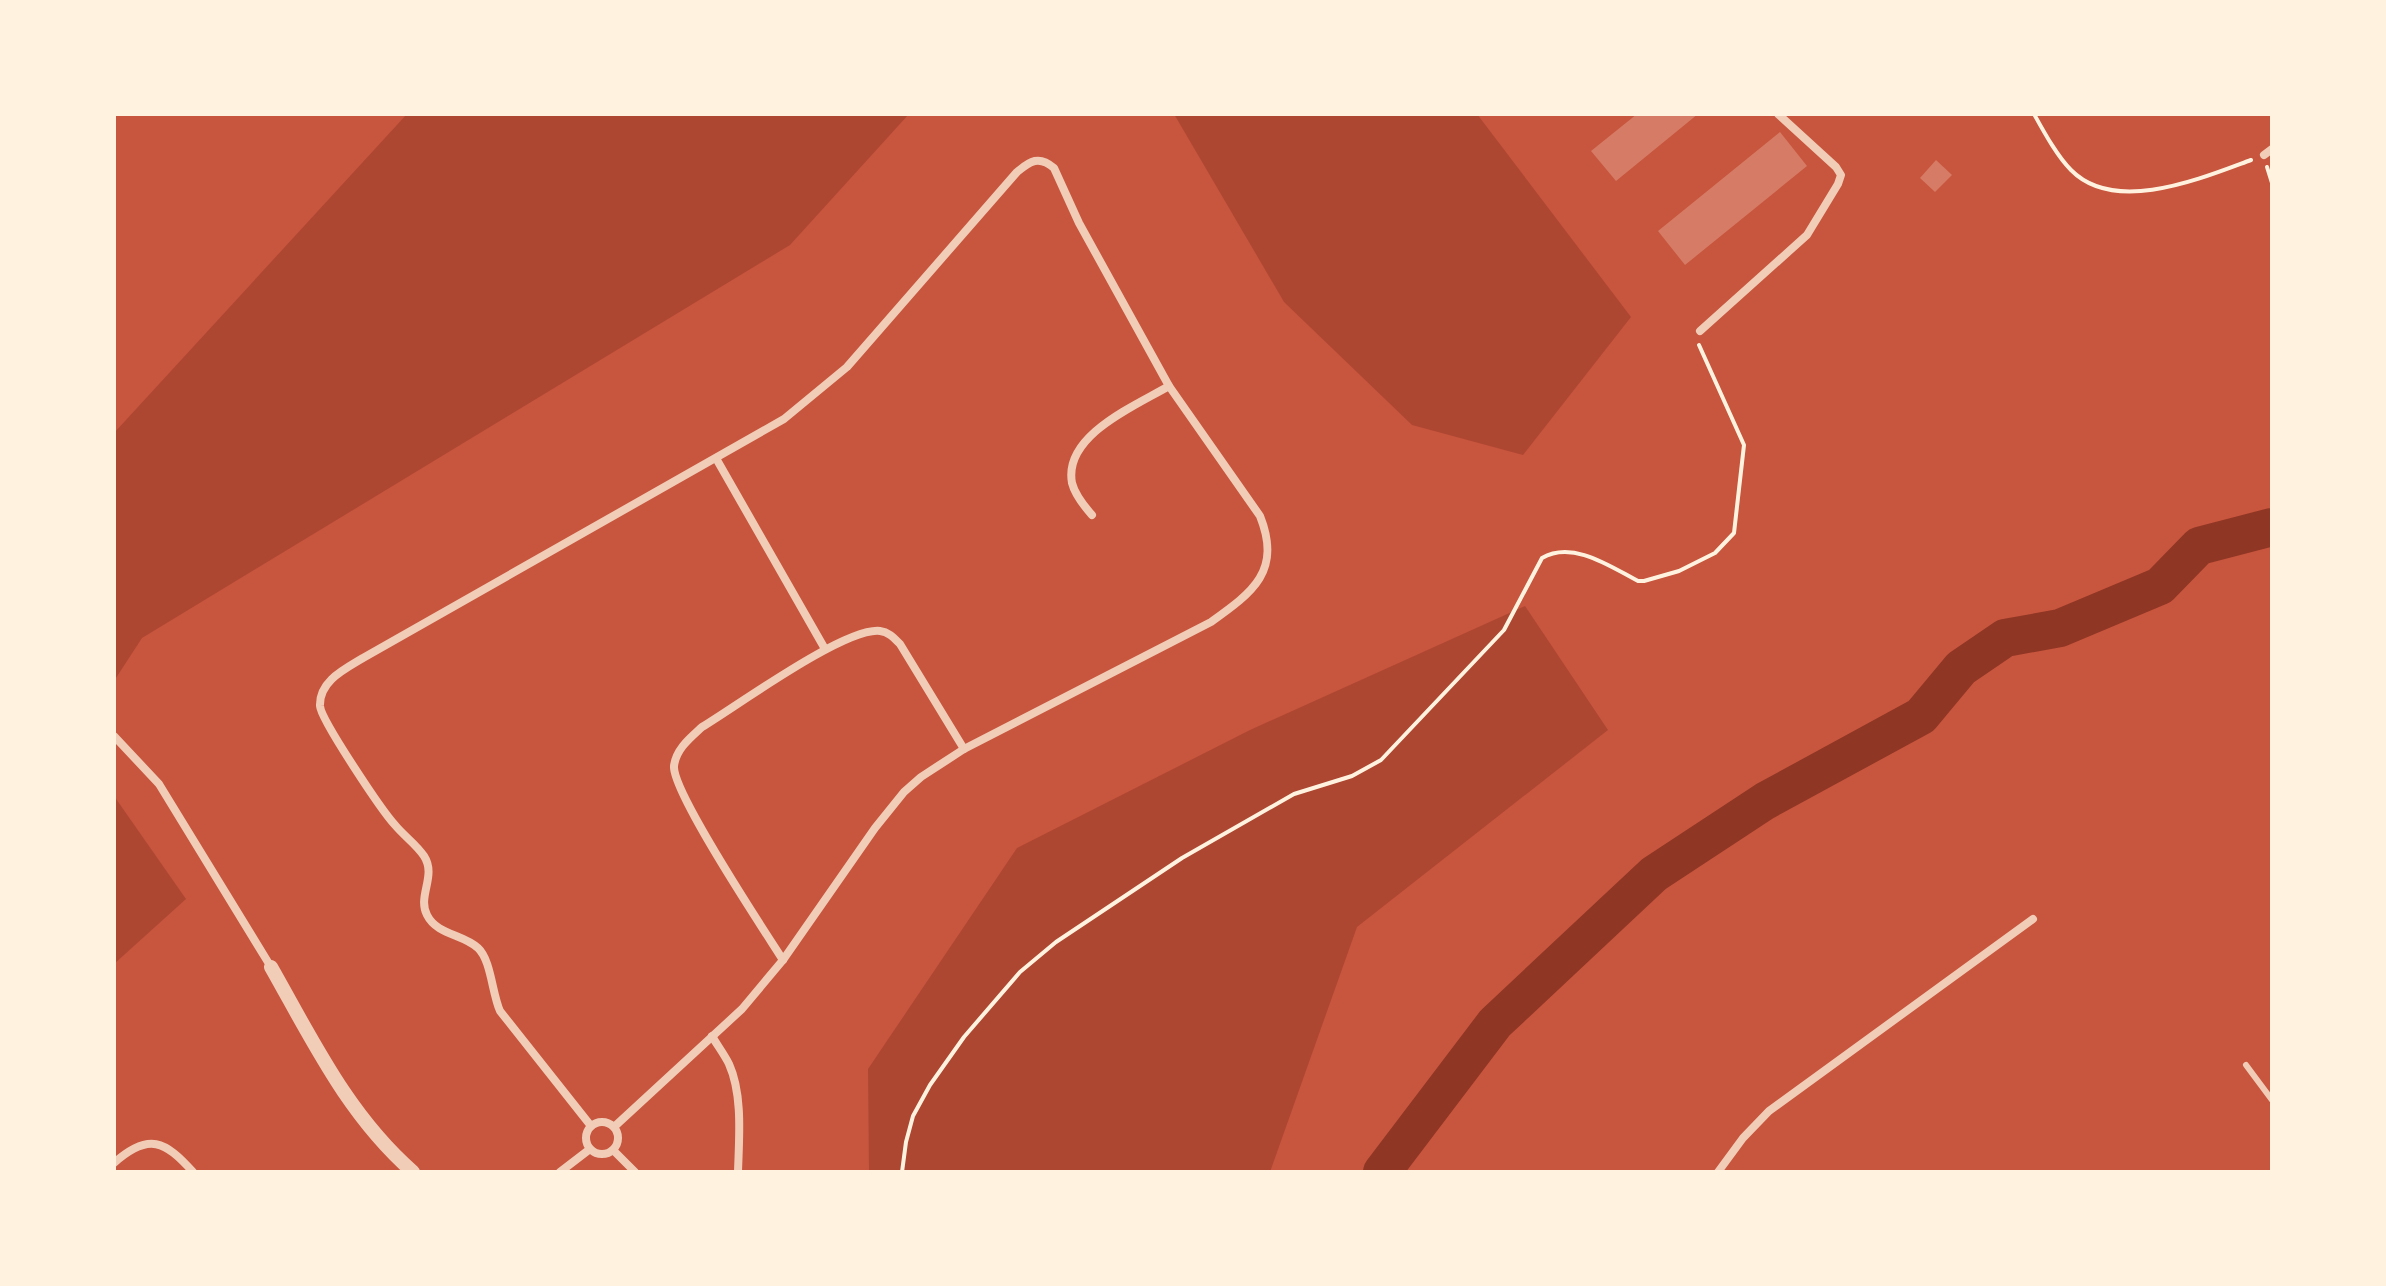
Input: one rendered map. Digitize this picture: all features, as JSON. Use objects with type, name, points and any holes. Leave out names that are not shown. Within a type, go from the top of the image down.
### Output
[{"type":"street","points":[[1700,331],[1807,235],[1838,184],[1841,175],[1836,167],[1778,114]]},
{"type":"street","points":[[2264,155],[2272,149]]},
{"type":"street","points":[[591,1126],[500,1011],[493,994],[489,968],[479,949],[465,939],[438,928],[426,914],[424,905],[429,864],[393,824],[341,744],[320,708],[322,694],[329,681],[363,658],[668,484],[717,460],[784,419],[838,375],[1017,172],[1029,162],[1038,159],[1047,162],[1054,168],[1079,223],[1169,386],[1260,516],[1267,533],[1269,556],[1263,574],[1246,594],[1211,622],[964,749],[934,767],[904,792],[875,828],[783,960],[742,1009],[614,1127]]},
{"type":"street","points":[[1092,515],[1072,484],[1074,461],[1080,448],[1092,432],[1169,386]]},
{"type":"street","points":[[717,460],[825,649]]},
{"type":"street","points":[[783,960],[679,787],[673,769],[677,753],[702,727],[825,649],[864,632],[879,631],[900,644],[964,749]]},
{"type":"street","points":[[114,736],[159,784],[347,1099],[383,1146],[396,1172]]},
{"type":"street","points":[[1718,1172],[1743,1138],[1769,1111],[2033,919]]},
{"type":"street","points":[[712,1036],[733,1078],[738,1115],[738,1172]]},
{"type":"street","points":[[606,1122],[614,1127],[618,1137],[613,1150],[604,1154],[590,1149],[586,1135],[591,1126],[606,1122]]},
{"type":"street","points":[[114,1163],[138,1146],[162,1144],[173,1150],[193,1172]]},
{"type":"street","points":[[383,1146],[413,1172]]},
{"type":"street","points":[[560,1172],[590,1149]]},
{"type":"street","points":[[613,1150],[635,1172]]},
{"type":"lane","points":[[2246,1065],[2272,1100]]},
{"type":"path","points":[[2034,114],[2071,170],[2090,184],[2112,192],[2192,181],[2264,155]]},
{"type":"path","points":[[902,1172],[913,1116],[930,1085],[964,1037],[1020,972],[1056,942],[1182,858],[1294,794],[1352,776],[1381,760],[1504,630],[1542,558],[1554,553],[1587,556],[1638,581],[1644,581],[1679,571],[1725,546],[1734,533],[1745,448],[1700,348],[1700,331]]},
{"type":"shaded area","points":[[407,114],[909,114],[790,245],[142,638],[114,681],[114,433]]},
{"type":"shaded area","points":[[1174,114],[1477,114],[1631,317],[1523,455],[1412,425],[1284,302]]},
{"type":"shaded area","points":[[1525,606],[1608,730],[1357,927],[1270,1172],[869,1172],[868,1069],[1017,848],[1250,730]]},
{"type":"shaded area","points":[[114,796],[186,899],[114,964]]},
{"type":"building","points":[[1637,114],[1698,114],[1616,181],[1591,151]]},
{"type":"building","points":[[1780,132],[1807,166],[1685,265],[1658,231]]},
{"type":"building","points":[[1936,160],[1952,175],[1935,192],[1920,178]]},
{"type":"waterway","points":[[1382,1172],[1495,1023],[1654,874],[1765,801],[1921,716],[1961,668],[2005,638],[2060,628],[2160,586],[2199,546],[2272,527]]}]
